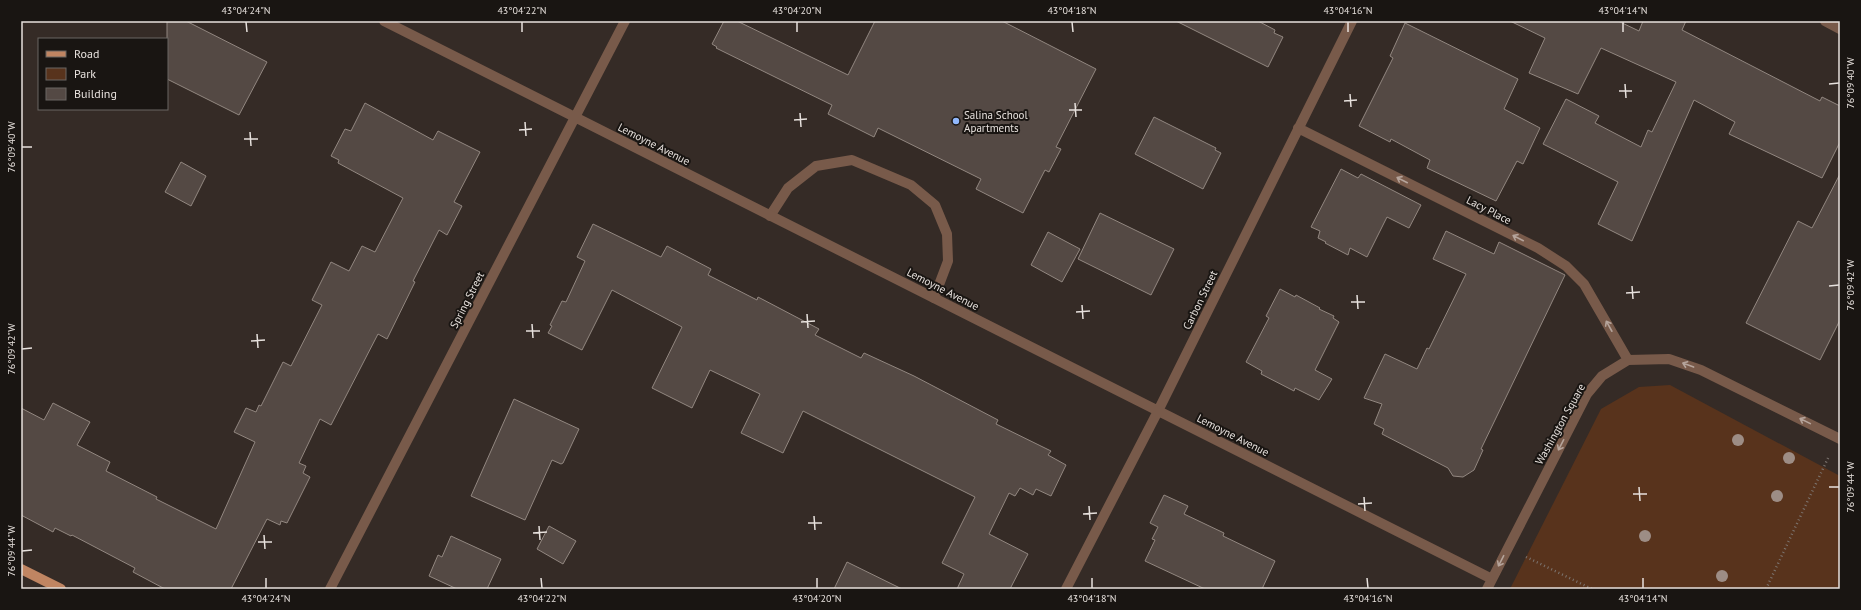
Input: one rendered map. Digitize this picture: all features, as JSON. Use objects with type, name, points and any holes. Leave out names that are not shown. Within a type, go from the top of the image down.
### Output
[{"type":"main road","points":[[21,569],[61,589]]},
{"type":"street","name":"Lemoyne Avenue","points":[[384,21],[1492,579]]},
{"type":"street","name":"Spring Street","points":[[330,589],[625,21]]},
{"type":"street","name":"Carbon Street","points":[[1066,589],[1158,411],[1352,21]]},
{"type":"street","points":[[1825,21],[1840,29]]},
{"type":"street","name":"Lacy Place","points":[[1298,128],[1538,248],[1566,266],[1584,284],[1628,360]]},
{"type":"street","points":[[770,216],[788,188],[816,166],[852,160],[911,185],[935,205],[947,234],[948,261],[934,298]]},
{"type":"street","points":[[1628,360],[1669,359],[1701,370],[1839,438]]},
{"type":"street","name":"Washington Square","points":[[1487,589],[1587,394],[1602,376],[1628,360]]},
{"type":"path","points":[[1766,589],[1839,438]]},
{"type":"path","points":[[1508,548],[1592,589]]},
{"type":"green space","points":[[1670,385],[1840,476],[1840,589],[1510,589],[1601,409],[1639,387]]},
{"type":"building","points":[[167,21],[186,21],[267,62],[239,115],[168,80]]},
{"type":"building","name":"Salina School Apartments","points":[[724,21],[737,21],[848,75],[875,21],[1002,21],[1096,69],[1056,147],[1061,149],[1049,172],[1045,170],[1023,213],[976,189],[981,179],[878,128],[874,137],[828,114],[832,105],[716,48],[717,47],[712,44]]},
{"type":"building","points":[[1176,21],[1258,21],[1275,30],[1274,33],[1283,37],[1268,67]]},
{"type":"building","points":[[1510,21],[1618,21],[1639,31],[1643,21],[1686,21],[1682,30],[1820,101],[1822,97],[1840,106],[1840,142],[1822,178],[1729,134],[1735,122],[1694,100],[1632,241],[1598,224],[1618,182],[1543,144],[1566,99],[1599,116],[1595,123],[1641,147],[1648,130],[1652,132],[1676,82],[1601,48],[1578,94],[1529,73],[1545,38]]},
{"type":"building","points":[[1405,23],[1518,79],[1504,109],[1540,128],[1523,164],[1517,161],[1496,201],[1427,168],[1430,160],[1391,139],[1390,142],[1359,126],[1393,58],[1390,56]]},
{"type":"building","points":[[365,103],[433,140],[438,131],[480,152],[454,202],[462,206],[447,235],[439,230],[413,281],[415,282],[387,339],[378,334],[331,425],[320,419],[299,463],[306,466],[303,473],[310,477],[287,523],[281,521],[280,525],[267,519],[231,589],[165,589],[133,572],[135,568],[72,535],[71,536],[55,528],[53,532],[21,515],[21,408],[44,420],[53,403],[90,422],[77,445],[110,462],[106,471],[157,497],[156,499],[216,529],[255,442],[234,432],[246,408],[256,412],[259,405],[261,406],[283,362],[291,366],[322,305],[312,300],[331,262],[349,271],[362,246],[375,252],[403,198],[338,163],[339,160],[331,156],[345,129],[351,131]]},
{"type":"building","points":[[1154,117],[1216,148],[1215,150],[1221,153],[1203,189],[1135,154]]},
{"type":"building","points":[[181,162],[206,176],[191,206],[165,192]]},
{"type":"building","points":[[1341,169],[1358,178],[1361,174],[1421,205],[1409,228],[1387,217],[1367,257],[1350,248],[1348,255],[1325,243],[1326,242],[1318,238],[1320,231],[1311,227]]},
{"type":"building","points":[[1840,174],[1840,320],[1820,360],[1746,323],[1798,221],[1812,228]]},
{"type":"building","points":[[1100,213],[1174,249],[1151,295],[1078,259]]},
{"type":"building","points":[[593,224],[661,257],[667,246],[711,269],[708,275],[757,300],[758,297],[819,329],[815,335],[861,358],[864,353],[914,376],[998,420],[996,424],[1051,451],[1048,455],[1066,465],[1051,496],[1036,489],[1033,495],[1020,488],[1015,496],[1009,493],[989,534],[1028,554],[1010,589],[957,589],[964,574],[942,563],[975,497],[803,411],[783,453],[741,433],[760,394],[710,370],[692,408],[652,388],[682,327],[612,290],[582,350],[548,333],[552,326],[550,325],[562,301],[566,302],[585,261],[577,257]]},
{"type":"building","points":[[1446,231],[1494,254],[1499,242],[1565,275],[1481,449],[1483,450],[1474,470],[1463,477],[1453,476],[1448,468],[1382,434],[1384,429],[1374,424],[1382,404],[1364,398],[1385,354],[1417,369],[1427,348],[1429,349],[1466,274],[1433,259]]},
{"type":"building","points":[[1048,232],[1080,249],[1062,282],[1031,265]]},
{"type":"building","points":[[1280,289],[1295,297],[1296,295],[1320,308],[1319,309],[1334,316],[1333,318],[1339,322],[1315,370],[1332,379],[1319,400],[1295,388],[1294,391],[1261,374],[1262,371],[1246,362],[1269,318],[1266,316]]},
{"type":"building","points":[[514,399],[579,429],[563,463],[561,464],[552,460],[525,520],[471,496]]},
{"type":"building","points":[[1164,495],[1188,506],[1184,514],[1224,533],[1223,536],[1275,561],[1262,589],[1205,589],[1145,561],[1155,540],[1152,539],[1158,527],[1150,523]]},
{"type":"building","points":[[549,526],[576,541],[563,564],[537,549]]},
{"type":"building","points":[[451,536],[501,559],[487,589],[457,589],[429,576],[438,555],[442,557]]},
{"type":"building","points":[[847,562],[902,589],[834,589]]},
{"type":"place","name":"Salina School Apartments","points":[[956,121]]}]
